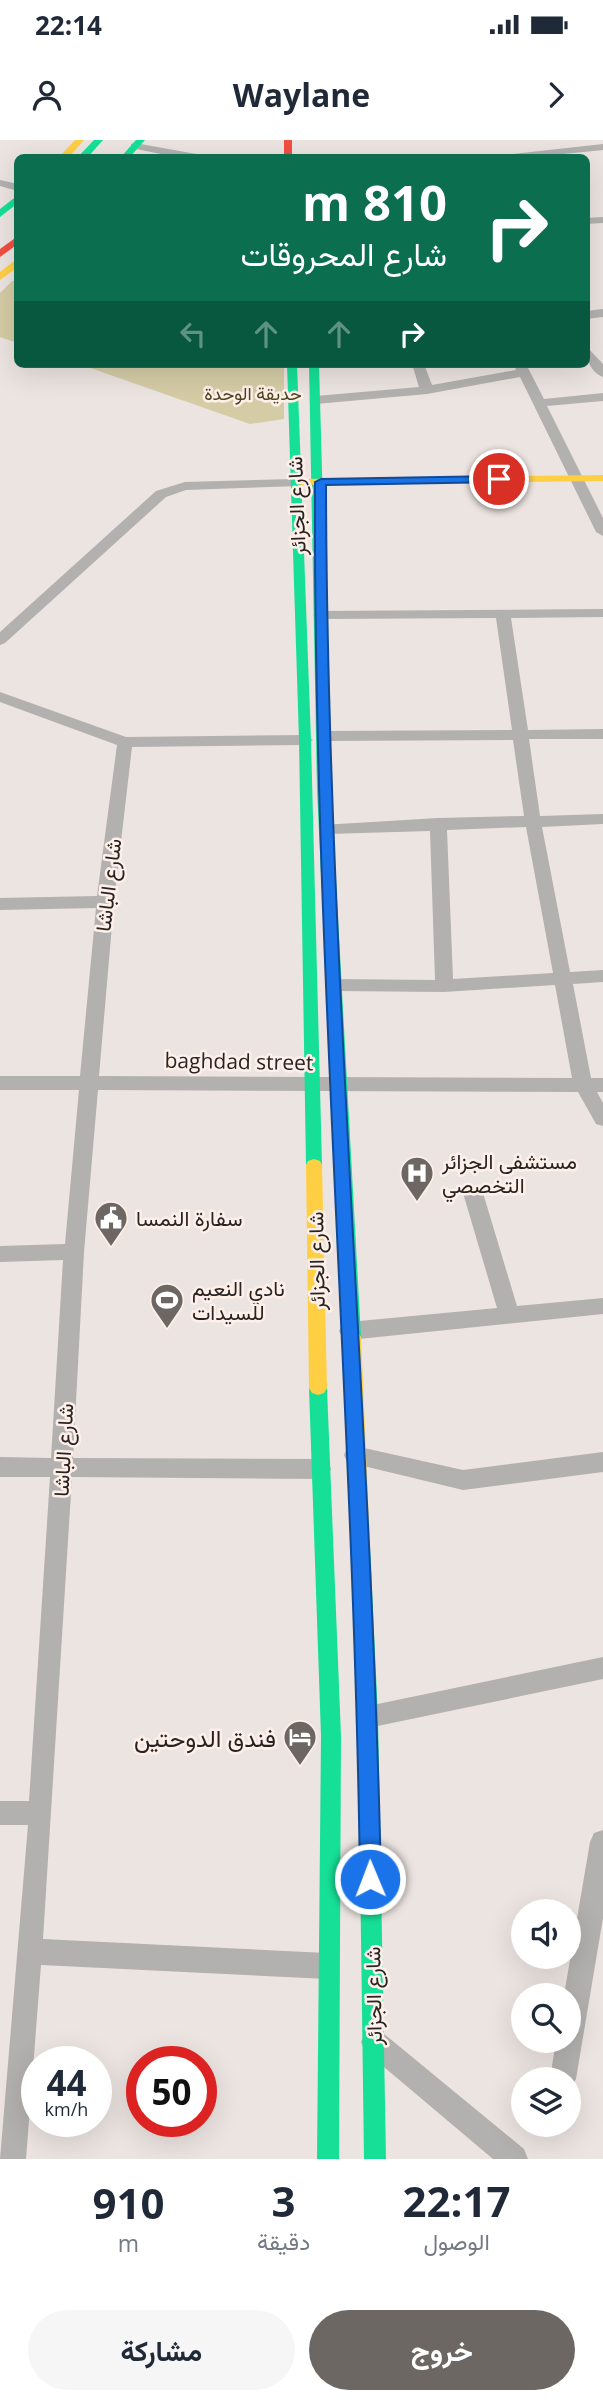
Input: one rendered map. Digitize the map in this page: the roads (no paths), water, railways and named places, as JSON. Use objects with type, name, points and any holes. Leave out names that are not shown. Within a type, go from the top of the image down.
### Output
[{"type":"main road","points":[[66,154],[80,140]]},
{"type":"main road","points":[[85,154],[99,140]]},
{"type":"main road","points":[[113,154],[130,146]]},
{"type":"main road","points":[[0,214],[14,202]]},
{"type":"main road","points":[[0,232],[14,220]]},
{"type":"main road","points":[[0,254],[14,242]]},
{"type":"main road","points":[[0,277],[14,265]]},
{"type":"main road","name":"شارع الجزائر","points":[[292,368],[305,740],[320,1469],[350,1726],[373,2041],[375,2159]]},
{"type":"main road","name":"شارع الجزائر","points":[[314,368],[321,482],[320,615],[328,829],[355,1455],[350,1726],[327,1966],[328,2159]]},
{"type":"main road","points":[[295,483],[603,478]]},
{"type":"main road","points":[[305,740],[325,736]]},
{"type":"street","points":[[130,146],[178,154]]},
{"type":"street","points":[[538,154],[603,147]]},
{"type":"street","points":[[590,355],[603,373]]},
{"type":"street","points":[[419,368],[427,390]]},
{"type":"street","points":[[316,400],[427,390],[522,368],[603,532]]},
{"type":"street","points":[[541,403],[603,397]]},
{"type":"street","points":[[0,640],[161,494],[185,486],[295,483]]},
{"type":"street","points":[[320,615],[603,613]]},
{"type":"street","points":[[503,614],[533,821],[583,1085],[603,1119]]},
{"type":"street","points":[[0,697],[125,742],[305,740]]},
{"type":"street","points":[[325,736],[520,737],[603,734]]},
{"type":"street","name":"شارع الباشا","points":[[8,2149],[30,1951],[41,1813],[74,1252],[105,901],[125,742]]},
{"type":"street","points":[[328,829],[603,819]]},
{"type":"street","points":[[438,823],[444,986]]},
{"type":"street","points":[[0,904],[105,901]]},
{"type":"street","points":[[334,985],[444,986],[603,976]]},
{"type":"street","name":"baghdad street","points":[[0,1083],[89,1081],[313,1085],[603,1085]]},
{"type":"street","points":[[473,1193],[510,1317]]},
{"type":"street","points":[[0,1254],[74,1252]]},
{"type":"street","points":[[349,1331],[603,1306]]},
{"type":"street","points":[[355,1455],[463,1480],[603,1462]]},
{"type":"street","points":[[0,1468],[320,1469]]},
{"type":"street","points":[[350,1726],[603,1668]]},
{"type":"street","points":[[0,1813],[41,1813]]},
{"type":"street","points":[[565,2067],[603,1842]]},
{"type":"street","points":[[30,1951],[327,1966]]},
{"type":"street","points":[[373,2041],[514,2159]]},
{"type":"place","name":"مستشفى الجزائر التخصصي","points":[[417,1203]]},
{"type":"place","name":"سفارة النمسا","points":[[111,1248]]},
{"type":"place","name":"نادي النعيم للسيدات","points":[[167,1330]]},
{"type":"place","name":"فندق الدوحتين","points":[[300,1767]]},
{"type":"park label","name":"حديقة الوحدة","points":[[253,393]]}]
